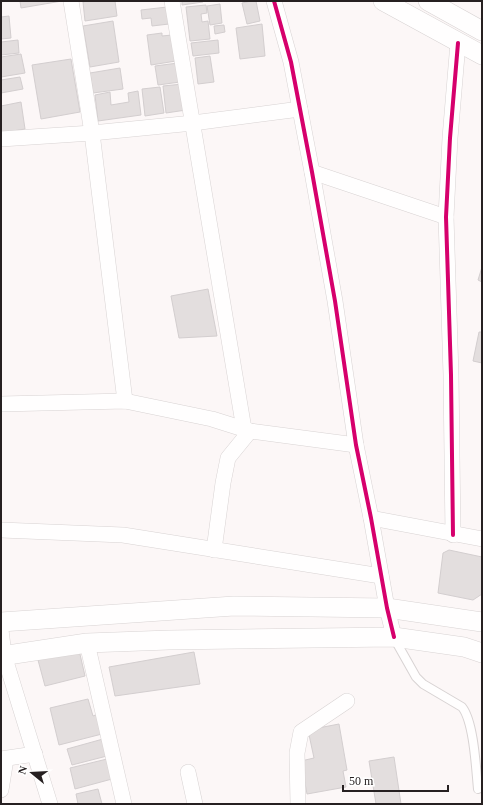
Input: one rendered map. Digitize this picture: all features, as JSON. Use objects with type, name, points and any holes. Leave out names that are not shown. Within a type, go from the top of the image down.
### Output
[{"type":"street","points":[[71,1],[92,133],[126,401]]},
{"type":"street","points":[[172,1],[247,430],[228,458],[214,550]]},
{"type":"street","points":[[274,1],[291,62],[312,172],[335,301],[356,445],[387,608],[394,637]]},
{"type":"street","points":[[383,1],[482,55]]},
{"type":"street","points":[[428,1],[482,31]]},
{"type":"street","points":[[454,535],[446,217],[450,138],[458,43]]},
{"type":"street","points":[[1,139],[92,133],[193,123],[300,109]]},
{"type":"street","points":[[312,172],[446,217]]},
{"type":"street","points":[[1,404],[126,401],[212,419],[247,430],[356,445]]},
{"type":"street","points":[[371,518],[454,535],[482,539]]},
{"type":"street","points":[[1,530],[123,535],[382,576]]},
{"type":"street","points":[[1,622],[234,606],[387,608],[482,622]]},
{"type":"street","points":[[1,630],[2,656],[50,804]]},
{"type":"street","points":[[2,656],[87,643],[169,640],[394,637],[464,647],[482,653]]},
{"type":"street","points":[[87,643],[124,804]]},
{"type":"street","points":[[298,804],[296,753],[301,732],[347,701]]},
{"type":"street","points":[[1,790],[3,759],[34,754]]},
{"type":"street","points":[[188,772],[194,804]]},
{"type":"lane","points":[[394,637],[416,677],[422,684],[462,707],[467,713],[470,724],[478,789]]},
{"type":"building","points":[[20,1],[62,1],[21,8]]},
{"type":"building","points":[[115,1],[117,16],[85,21],[83,2]]},
{"type":"building","points":[[182,1],[203,1],[203,2],[182,5]]},
{"type":"building","points":[[256,1],[260,21],[247,24],[242,3]]},
{"type":"building","points":[[220,4],[222,23],[210,25],[207,6]]},
{"type":"building","points":[[206,5],[207,13],[201,14],[202,22],[208,21],[210,39],[190,41],[186,7]]},
{"type":"building","points":[[167,7],[169,24],[152,26],[151,18],[142,19],[141,10]]},
{"type":"building","points":[[9,16],[11,38],[1,39],[1,17]]},
{"type":"building","points":[[113,21],[119,62],[90,67],[83,26]]},
{"type":"building","points":[[262,24],[265,56],[240,59],[236,28]]},
{"type":"building","points":[[224,25],[225,32],[215,34],[214,26]]},
{"type":"building","points":[[162,33],[162,36],[172,35],[176,61],[151,65],[147,35]]},
{"type":"building","points":[[18,40],[19,53],[1,55],[1,42]]},
{"type":"building","points":[[218,40],[219,53],[193,56],[191,43]]},
{"type":"building","points":[[21,54],[25,73],[1,77],[1,57]]},
{"type":"building","points":[[210,56],[214,82],[198,84],[195,58]]},
{"type":"building","points":[[71,59],[80,112],[41,119],[32,65]]},
{"type":"building","points":[[178,63],[180,82],[158,85],[155,66]]},
{"type":"building","points":[[120,68],[123,89],[93,93],[90,73]]},
{"type":"building","points":[[20,77],[23,89],[1,93],[1,80]]},
{"type":"building","points":[[183,84],[186,110],[166,113],[163,86]]},
{"type":"building","points":[[160,87],[164,113],[145,116],[142,89]]},
{"type":"building","points":[[138,91],[141,115],[98,121],[95,95],[110,92],[111,105],[129,102],[128,93]]},
{"type":"building","points":[[21,102],[25,129],[1,133],[1,106]]},
{"type":"building","points":[[482,267],[482,282],[478,280]]},
{"type":"building","points":[[208,289],[217,336],[179,338],[171,296]]},
{"type":"building","points":[[479,332],[482,332],[482,363],[473,361]]},
{"type":"building","points":[[449,550],[482,557],[482,594],[473,600],[438,593],[443,553]]},
{"type":"building","points":[[79,650],[85,676],[45,686],[38,660]]},
{"type":"building","points":[[194,652],[200,684],[115,696],[109,667]]},
{"type":"building","points":[[88,699],[93,716],[98,714],[102,734],[59,745],[50,708]]},
{"type":"building","points":[[339,724],[347,770],[343,771],[346,787],[307,794],[301,761],[314,758],[308,730]]},
{"type":"building","points":[[103,739],[107,756],[72,765],[67,749]]},
{"type":"building","points":[[394,757],[401,804],[376,804],[369,761]]},
{"type":"building","points":[[107,759],[112,779],[75,789],[70,768]]},
{"type":"building","points":[[98,789],[102,804],[78,804],[76,794]]},
{"type":"cycle path","points":[[274,1],[291,62],[312,172],[335,301],[356,445],[387,608],[394,637]]},
{"type":"cycle path","points":[[453,535],[451,375],[446,217],[450,138],[458,43]]}]
